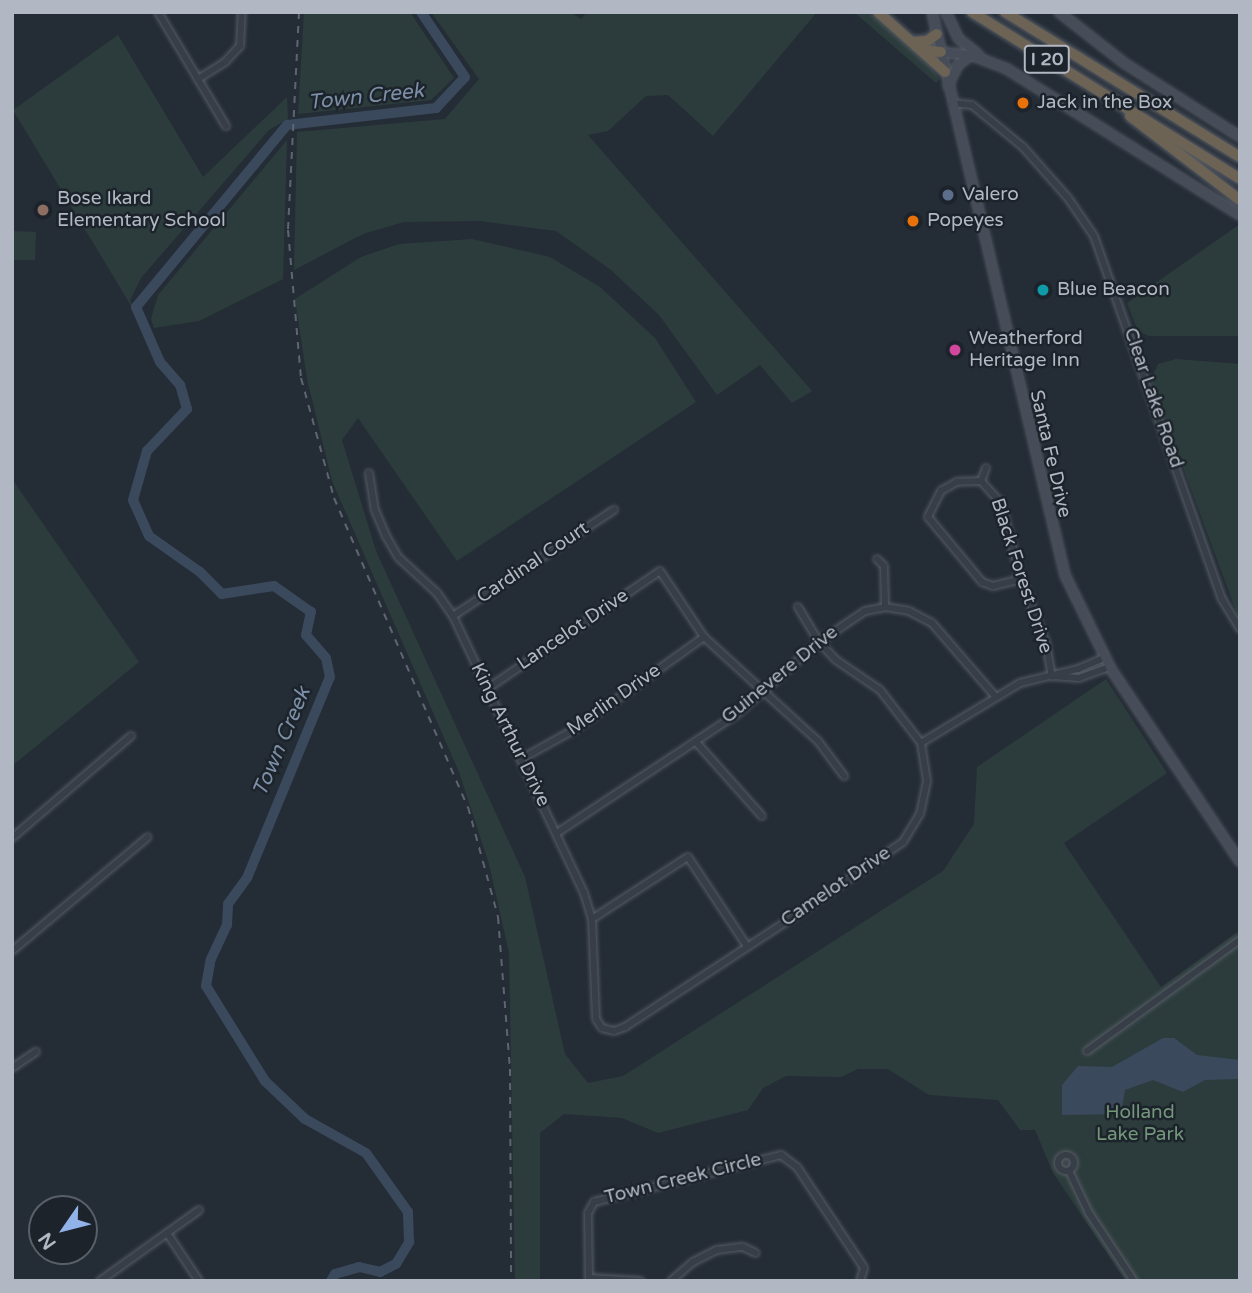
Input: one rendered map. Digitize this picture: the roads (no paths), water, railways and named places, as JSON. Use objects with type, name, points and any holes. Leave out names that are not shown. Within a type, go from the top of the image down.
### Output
[{"type":"highway","points":[[878,12],[945,72]]},
{"type":"highway","name":"I 20","points":[[972,12],[1240,179]]},
{"type":"highway","name":"I 20","points":[[1004,12],[1240,157]]},
{"type":"highway","points":[[912,41],[921,43],[937,34]]},
{"type":"highway","points":[[922,50],[941,52]]},
{"type":"highway","points":[[1122,106],[1138,125],[1240,200]]},
{"type":"main road","name":"Santa Fe Drive","points":[[932,12],[1051,527],[1065,575],[1104,658],[1240,862]]},
{"type":"main road","points":[[946,12],[951,29],[967,47],[1240,215]]},
{"type":"main road","points":[[1059,12],[1124,63],[1240,137]]},
{"type":"main road","points":[[941,52],[971,55],[989,61]]},
{"type":"main road","points":[[948,86],[958,65],[971,55]]},
{"type":"street","points":[[158,12],[226,126]]},
{"type":"street","points":[[198,79],[225,62],[240,46],[242,12]]},
{"type":"street","name":"Clear Lake Road","points":[[952,103],[972,105],[1023,147],[1068,198],[1094,236],[1222,599],[1240,629]]},
{"type":"street","points":[[986,468],[981,481],[957,482],[942,491],[928,517],[982,582],[993,586],[1021,579]]},
{"type":"street","name":"King Arthur Drive","points":[[369,473],[374,510],[398,557],[437,593],[453,616],[557,833],[592,919],[596,1019]]},
{"type":"street","name":"Black Forest Drive","points":[[981,481],[1001,503],[1021,579],[1046,643],[1052,676]]},
{"type":"street","name":"Cardinal Court","points":[[453,616],[614,510]]},
{"type":"street","points":[[877,559],[884,566],[885,607],[909,611],[932,623],[995,696]]},
{"type":"street","name":"Lancelot Drive","points":[[487,689],[660,571],[704,637]]},
{"type":"street","name":"Camelot Drive","points":[[596,1019],[602,1028],[614,1031],[625,1027],[903,842],[920,814],[927,781],[921,743],[880,690],[835,660],[819,642],[798,607]]},
{"type":"street","name":"Guinevere Drive","points":[[557,833],[696,742],[847,620],[885,607]]},
{"type":"street","points":[[704,637],[761,692],[818,741],[844,776]]},
{"type":"street","name":"Merlin Drive","points":[[523,758],[575,729],[704,637]]},
{"type":"street","points":[[921,743],[1020,683],[1052,676],[1104,658]]},
{"type":"street","points":[[1052,676],[1079,678],[1110,667]]},
{"type":"street","points":[[12,838],[131,736]]},
{"type":"street","points":[[696,742],[762,816]]},
{"type":"street","points":[[12,951],[148,837]]},
{"type":"street","points":[[592,919],[688,857],[747,946]]},
{"type":"street","points":[[1087,1051],[1240,940]]},
{"type":"street","points":[[12,1068],[36,1052]]},
{"type":"street","name":"Town Creek Circle","points":[[589,1279],[588,1213],[598,1199],[781,1155],[797,1167],[864,1268],[860,1281]]},
{"type":"street","points":[[1069,1171],[1089,1213],[1134,1281]]},
{"type":"street","points":[[100,1281],[199,1210]]},
{"type":"street","points":[[167,1233],[199,1281]]},
{"type":"street","points":[[671,1281],[693,1262],[717,1250],[743,1247],[756,1253]]},
{"type":"street","points":[[589,1279],[641,1281]]},
{"type":"water","points":[[1163,1038],[1174,1038],[1197,1055],[1240,1060],[1240,1079],[1205,1080],[1183,1092],[1153,1080],[1125,1090],[1121,1114],[1062,1115],[1062,1085],[1078,1066],[1112,1067]]},
{"type":"waterway","name":"Town Creek","points":[[331,1281],[335,1274],[359,1267],[380,1272],[396,1264],[409,1242],[408,1212],[366,1153],[305,1119],[265,1081],[206,986],[211,959],[227,925],[228,904],[247,878],[330,677],[326,658],[306,635],[311,612],[274,586],[222,594],[200,572],[149,536],[133,500],[147,451],[187,409],[180,385],[160,362],[136,307],[287,125],[436,108],[465,77],[421,12]]},
{"type":"railway","points":[[299,12],[288,230],[301,378],[334,498],[468,807],[498,917],[510,1069],[511,1281]]},
{"type":"place","name":"Jack in the Box","points":[[1023,103]]},
{"type":"place","name":"Valero","points":[[948,195]]},
{"type":"place","name":"Bose Ikard Elementary School","points":[[43,210]]},
{"type":"place","name":"Popeyes","points":[[913,221]]},
{"type":"place","name":"Blue Beacon","points":[[1043,290]]},
{"type":"place","name":"Weatherford Heritage Inn","points":[[955,350]]},
{"type":"park label","name":"Holland Lake Park","points":[[1140,1124]]}]
